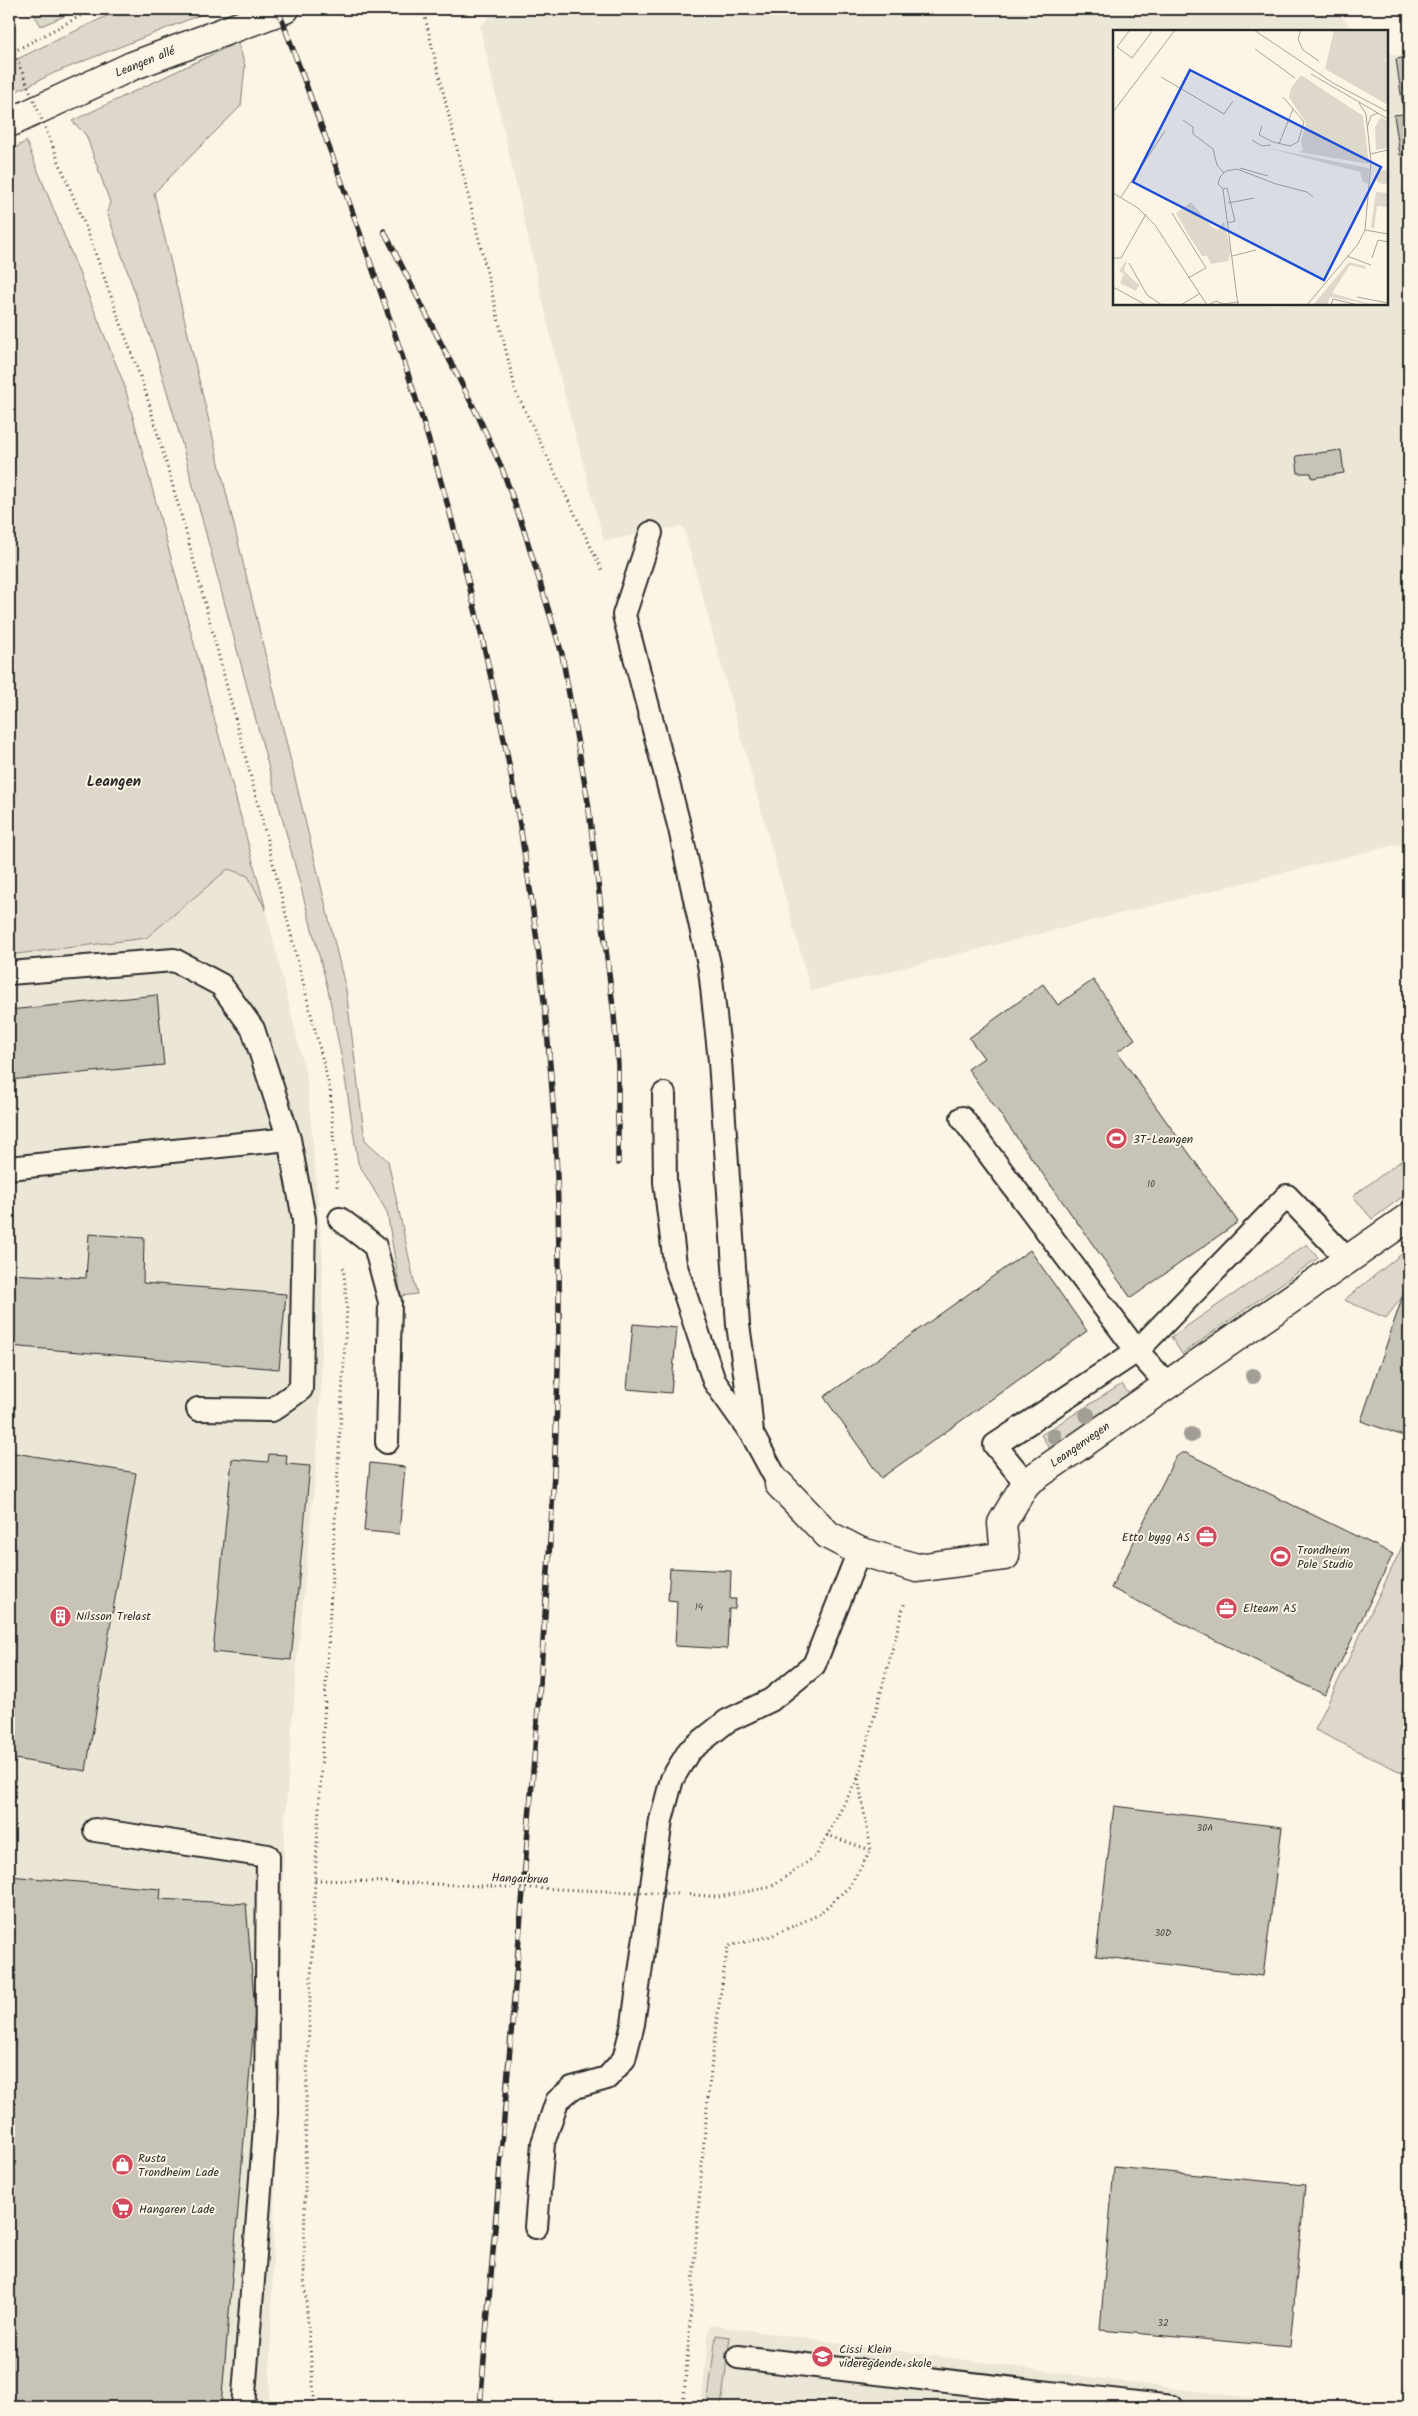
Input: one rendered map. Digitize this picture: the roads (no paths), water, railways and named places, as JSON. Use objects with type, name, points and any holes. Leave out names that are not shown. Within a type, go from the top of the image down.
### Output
[{"type":"street","name":"Leangen allé","points":[[9,123],[132,66],[285,9]]},
{"type":"street","name":"Leangenvegen","points":[[779,1484],[828,1535],[859,1551],[917,1568],[1005,1556],[1002,1522],[1026,1483],[1409,1217]]},
{"type":"lane","points":[[651,532],[624,616],[680,829],[710,969],[720,1061],[738,1325],[752,1434]]},
{"type":"lane","points":[[9,973],[174,960],[221,985],[253,1029],[289,1139],[304,1220],[301,1389],[272,1410],[198,1409]]},
{"type":"lane","points":[[664,1094],[665,1182],[675,1264],[714,1382],[752,1434],[779,1484]]},
{"type":"lane","points":[[962,1118],[1137,1351],[1167,1384]]},
{"type":"lane","points":[[9,1168],[289,1139]]},
{"type":"lane","points":[[1026,1483],[995,1445],[1137,1351],[1287,1196],[1348,1260]]},
{"type":"lane","points":[[340,1219],[375,1246],[390,1302],[387,1442]]},
{"type":"lane","points":[[536,2227],[543,2143],[557,2101],[572,2088],[607,2078],[624,2059],[633,2024],[660,1820],[672,1779],[689,1750],[728,1721],[771,1700],[814,1665],[859,1551]]},
{"type":"lane","points":[[95,1830],[268,1856],[266,2114],[243,2407]]},
{"type":"lane","points":[[738,2358],[1172,2407]]},
{"type":"railway","points":[[278,9],[350,204],[401,352],[444,491],[468,582],[509,764],[538,949],[548,1042],[555,1135],[558,1212],[559,1289],[556,1442],[547,1595],[480,2407]]},
{"type":"railway","points":[[384,231],[480,420],[503,471],[523,527],[562,654],[588,802],[614,1015],[618,1065],[618,1163]]},
{"type":"place","name":"3T-Leangen","points":[[1117,1139]]},
{"type":"place","name":"Etto bygg AS","points":[[1206,1537]]},
{"type":"place","name":"Trondheim Pole Studio","points":[[1281,1557]]},
{"type":"place","name":"Elteam AS","points":[[1227,1608]]},
{"type":"place","name":"Nilsson Trelast","points":[[60,1616]]},
{"type":"place","name":"Rusta Trondheim Lade","points":[[122,2165]]},
{"type":"place","name":"Hangaren Lade","points":[[123,2209]]},
{"type":"place","name":"Cissi Klein videregående skole","points":[[823,2356]]},
{"type":"district","name":"Leangen","points":[[114,782]]}]
